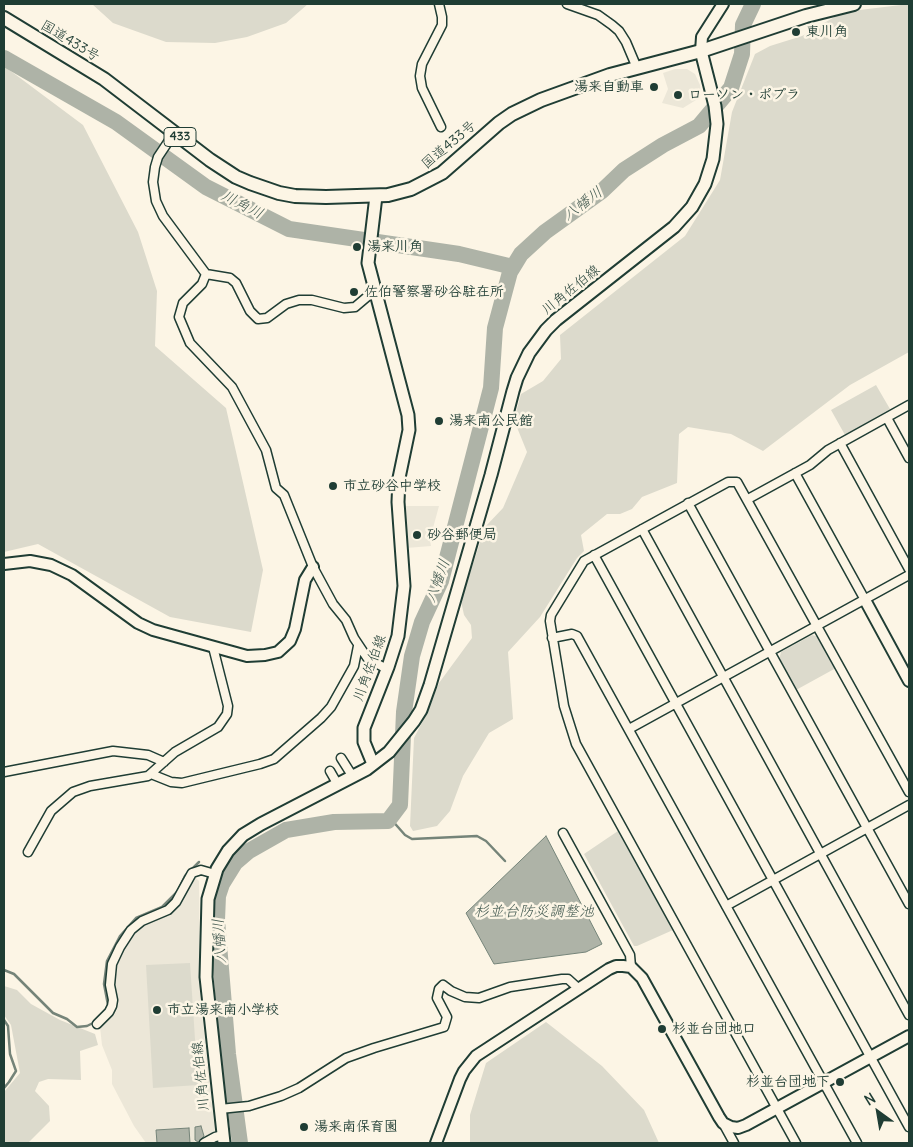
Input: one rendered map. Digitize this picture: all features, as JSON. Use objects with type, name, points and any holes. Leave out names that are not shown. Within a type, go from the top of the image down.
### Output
[{"type":"highway","name":"国道433号","points":[[4,18],[104,79],[222,169],[236,177],[264,189],[287,194],[310,197],[376,196],[411,189],[432,179],[499,123],[526,106],[588,82],[701,51],[806,16],[854,4]]},
{"type":"main road","name":"川角佐伯線","points":[[224,1139],[223,1108],[206,978],[208,899],[215,874],[228,851],[248,832],[374,764],[389,752],[419,713],[430,685],[522,365],[537,341],[556,320],[664,236],[683,218],[699,196],[710,172],[716,146],[717,124],[712,90],[701,51]]},
{"type":"main road","name":"川角佐伯線","points":[[374,764],[364,742],[364,728],[398,636],[404,586],[398,502],[399,478],[409,430],[408,415],[368,263],[376,196]]},
{"type":"street","points":[[439,4],[442,25],[422,64],[420,76],[422,88],[441,127]]},
{"type":"street","points":[[567,4],[598,15],[619,31],[637,68]]},
{"type":"street","points":[[701,51],[702,36],[723,4]]},
{"type":"street","points":[[174,133],[158,157],[154,167],[153,182],[156,201],[163,216],[206,274],[230,278],[236,283],[250,311],[258,319],[267,318],[286,304],[299,300],[312,300],[350,308],[355,307],[368,296],[375,294]]},
{"type":"street","points":[[206,274],[202,284],[184,303],[179,318],[190,344],[232,387],[266,450],[276,488],[284,495],[314,567],[334,605],[346,620],[358,646],[371,662],[387,669]]},
{"type":"street","points":[[748,499],[813,463],[825,452],[909,405]]},
{"type":"street","points":[[887,418],[909,458]]},
{"type":"street","points":[[840,444],[909,569]]},
{"type":"street","points":[[795,473],[909,681]]},
{"type":"street","points":[[796,1143],[576,744],[565,712],[550,621],[551,615],[581,564],[688,503],[732,480],[737,482],[909,792]]},
{"type":"street","points":[[688,503],[909,904]]},
{"type":"street","points":[[642,529],[909,1015]]},
{"type":"street","points":[[594,555],[909,1127]]},
{"type":"street","points":[[4,564],[30,561],[52,565],[72,575],[126,615],[152,630],[247,656],[265,656],[278,652],[290,641],[295,629],[305,580],[314,567]]},
{"type":"street","points":[[629,729],[909,575]]},
{"type":"street","points":[[552,638],[572,634],[577,636],[857,1143]]},
{"type":"street","points":[[28,852],[51,811],[73,792],[90,786],[144,777],[151,774],[175,752],[218,727],[227,714],[227,698],[213,646]]},
{"type":"street","points":[[151,774],[171,782],[182,783],[274,759],[331,707],[354,666],[358,646]]},
{"type":"street","points":[[4,772],[113,751],[148,755],[164,762]]},
{"type":"street","points":[[341,758],[353,777]]},
{"type":"street","points":[[330,771],[338,785]]},
{"type":"street","points":[[726,906],[909,805]]},
{"type":"street","points":[[563,833],[630,955],[631,968]]},
{"type":"street","points":[[97,1024],[109,1012],[112,1006],[113,1000],[110,985],[112,964],[131,930],[142,921],[168,910],[176,902],[192,873],[201,870],[215,874]]},
{"type":"street","points":[[436,1143],[460,1079],[470,1063],[483,1050],[616,966],[631,968],[642,978],[718,1118],[724,1124],[734,1143]]},
{"type":"street","points":[[223,1108],[248,1106],[281,1096],[299,1088],[346,1058],[444,1027],[447,1017],[437,998],[438,989],[443,985],[465,997],[479,998],[510,987],[562,979],[568,979],[579,989]]},
{"type":"street","points":[[724,1124],[738,1128],[909,1036]]},
{"type":"street","points":[[204,1143],[215,1137],[224,1139]]},
{"type":"shaded area","points":[[92,4],[308,4],[286,23],[247,37],[215,43],[166,42],[113,23]]},
{"type":"shaded area","points":[[909,4],[909,352],[850,385],[763,451],[731,434],[688,427],[679,434],[677,483],[642,497],[632,509],[620,514],[607,514],[581,535],[584,551],[577,558],[540,617],[508,652],[513,719],[489,733],[463,776],[450,811],[437,826],[413,831],[410,826],[414,738],[439,683],[472,638],[471,625],[464,615],[461,601],[485,527],[503,508],[527,452],[514,420],[521,394],[543,381],[561,359],[560,335],[685,236],[720,180],[732,112],[755,54],[770,46],[802,36],[843,12]]},
{"type":"shaded area","points":[[4,66],[83,125],[138,232],[157,291],[155,346],[226,408],[263,570],[251,632],[170,617],[38,544],[4,552]]},
{"type":"shaded area","points":[[675,69],[687,69],[695,74],[700,85],[701,97],[683,108],[662,103],[668,89],[663,73]]},
{"type":"shaded area","points":[[876,385],[890,409],[845,435],[831,410]]},
{"type":"shaded area","points":[[403,506],[439,506],[430,539],[431,546],[406,548]]},
{"type":"shaded area","points":[[812,635],[820,637],[836,668],[796,690],[779,660],[781,652]]},
{"type":"shaded area","points":[[618,831],[673,930],[637,946],[634,946],[584,854]]},
{"type":"shaded area","name":"市立湯来南小学校","points":[[195,877],[199,881],[200,995],[215,1132],[198,1143],[146,1143],[134,1126],[112,1084],[112,1070],[102,1045],[100,1027],[107,1018],[115,965],[122,948],[133,932],[147,922],[170,913]]},
{"type":"shaded area","points":[[190,963],[198,1085],[153,1088],[146,965]]},
{"type":"shaded area","points":[[4,986],[17,990],[31,1004],[60,1020],[95,1034],[98,1045],[80,1051],[81,1080],[48,1079],[39,1082],[35,1091],[49,1106],[50,1121],[28,1143],[4,1143],[4,1092],[20,1073],[11,1025],[4,1015]]},
{"type":"shaded area","points":[[546,1022],[602,1066],[644,1110],[659,1143],[470,1143],[470,1115],[486,1063]]},
{"type":"water","name":"杉並台防災調整池","points":[[546,836],[602,944],[586,952],[494,964],[466,913]]},
{"type":"water","points":[[201,1126],[204,1136],[198,1142],[195,1140],[195,1127]]},
{"type":"water","points":[[189,1128],[190,1143],[157,1143],[156,1130]]},
{"type":"waterway","name":"八幡川","points":[[240,1143],[228,1054],[217,920],[218,896],[222,884],[235,863],[249,851],[286,830],[334,822],[388,821],[400,805],[404,712],[412,656],[422,622],[441,581],[491,388],[495,328],[510,272],[521,254],[545,232],[602,191],[624,170],[663,145],[699,126],[731,88],[742,54],[743,25],[753,4]]},
{"type":"waterway","name":"川角川","points":[[4,58],[116,122],[206,187],[289,229],[459,254],[513,267]]},
{"type":"waterway","points":[[390,818],[405,835],[412,839],[477,836],[486,841],[505,861]]},
{"type":"waterway","points":[[104,1013],[108,1005],[104,984],[107,961],[120,936],[136,918],[162,907],[177,892],[185,876],[199,862]]},
{"type":"waterway","points":[[4,970],[14,974],[53,1013],[67,1019],[77,1027],[87,1026],[95,1022]]},
{"type":"waterway","points":[[4,1020],[8,1026],[10,1054],[16,1071],[4,1088]]},
{"type":"place","name":"東川角","points":[[796,32]]},
{"type":"place","name":"湯来自動車","points":[[654,87]]},
{"type":"place","name":"ローソン・ポプラ","points":[[678,95]]},
{"type":"place","name":"湯来川角","points":[[357,247]]},
{"type":"place","name":"佐伯警察署砂谷駐在所","points":[[354,292]]},
{"type":"place","name":"湯来南公民館","points":[[439,421]]},
{"type":"place","name":"市立砂谷中学校","points":[[333,486]]},
{"type":"place","name":"砂谷郵便局","points":[[417,535]]},
{"type":"place","name":"市立湯来南小学校","points":[[157,1010]]},
{"type":"place","name":"杉並台団地口","points":[[662,1029]]},
{"type":"place","name":"杉並台団地下","points":[[840,1082]]},
{"type":"place","name":"湯来南保育園","points":[[304,1127]]}]
